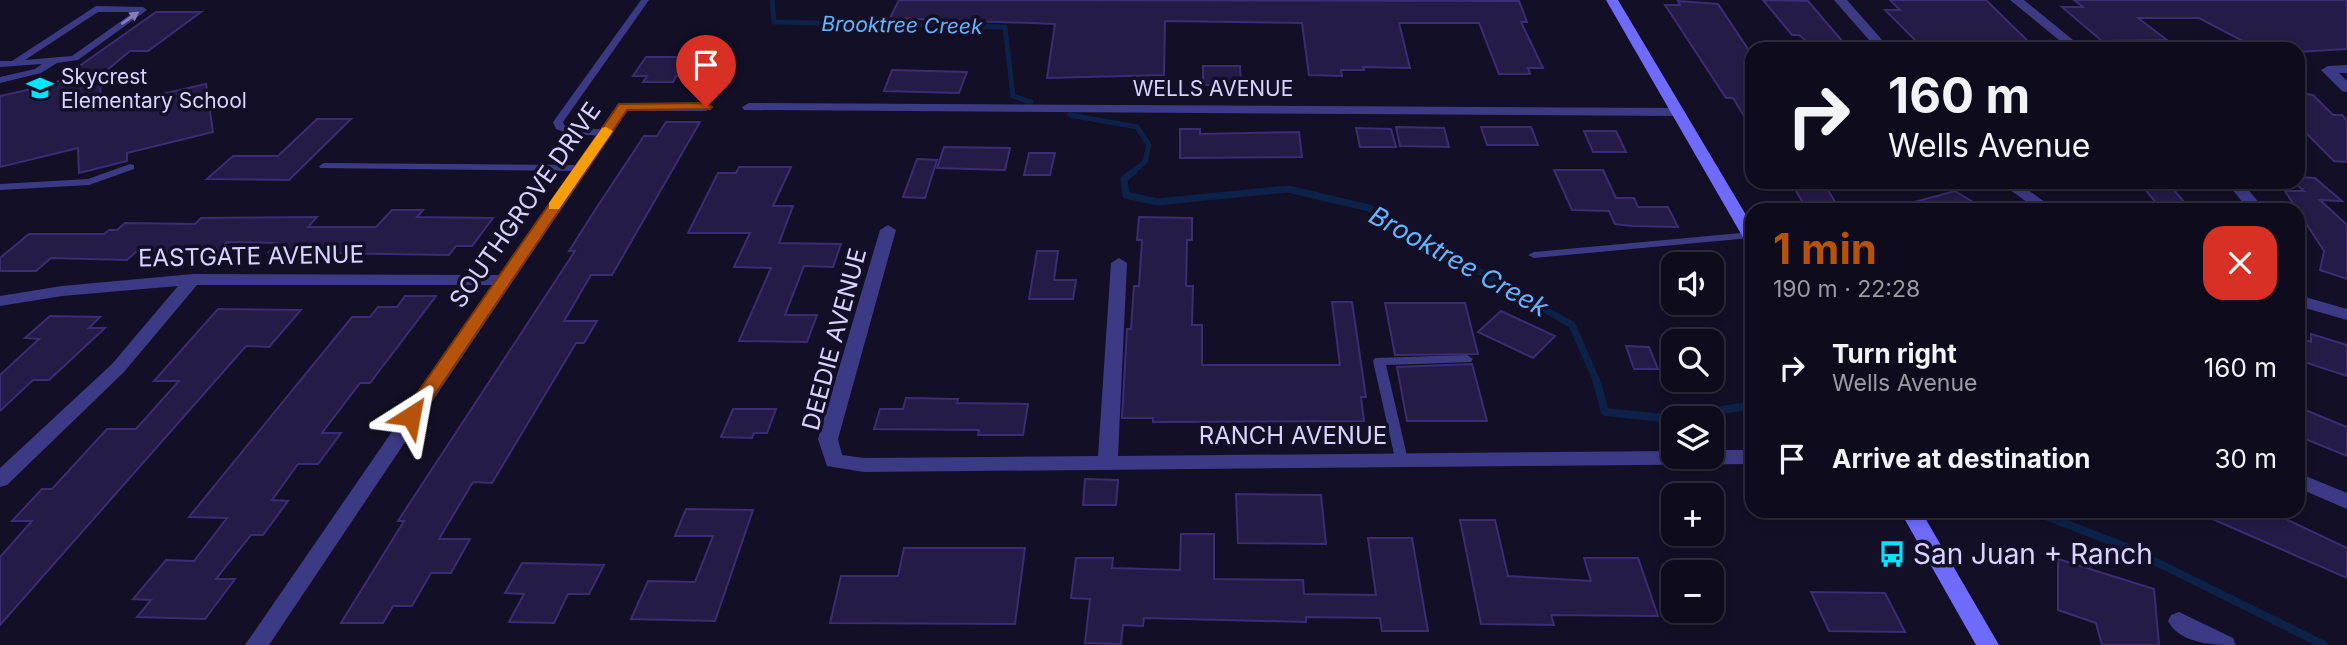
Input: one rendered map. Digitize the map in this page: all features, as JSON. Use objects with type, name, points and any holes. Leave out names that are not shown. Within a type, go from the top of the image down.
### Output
[{"type":"main road","points":[[1612,0],[1745,227]]},
{"type":"main road","points":[[1914,518],[1988,645]]},
{"type":"street","points":[[1840,0],[1878,42]]},
{"type":"street","points":[[2016,0],[2069,42]]},
{"type":"street","points":[[2347,69],[2328,70],[2347,88]]},
{"type":"street","name":"SOUTHGROVE DRIVE","points":[[256,645],[503,279],[623,107],[706,107]]},
{"type":"street","name":"WELLS AVENUE","points":[[748,107],[1677,112]]},
{"type":"street","points":[[2017,189],[2038,203]]},
{"type":"street","points":[[2240,189],[2251,203]]},
{"type":"street","name":"DEEDIE AVENUE","points":[[834,461],[828,439],[888,230]]},
{"type":"street","points":[[1108,462],[1119,264]]},
{"type":"street","points":[[0,480],[118,368],[193,279]]},
{"type":"street","name":"EASTGATE AVENUE","points":[[0,301],[99,285],[193,279],[503,279]]},
{"type":"street","points":[[2305,302],[2347,315]]},
{"type":"street","name":"RANCH AVENUE","points":[[834,461],[864,465],[1745,457]]},
{"type":"street","points":[[2305,483],[2347,501]]},
{"type":"street","points":[[2179,621],[2225,645]]},
{"type":"lane","points":[[605,133],[569,131],[559,127],[558,122],[645,0]]},
{"type":"lane","points":[[0,64],[13,64],[54,61],[75,58],[143,9],[96,9],[13,64]]},
{"type":"lane","points":[[0,80],[38,71],[54,61]]},
{"type":"lane","points":[[324,166],[581,169]]},
{"type":"lane","points":[[0,187],[89,181],[130,167]]},
{"type":"lane","points":[[1534,255],[1745,237]]},
{"type":"lane","points":[[1401,460],[1379,361],[1467,359]]},
{"type":"building","points":[[899,0],[1519,1],[1527,22],[1521,22],[1543,68],[1528,68],[1530,74],[1499,74],[1479,23],[1399,23],[1410,68],[1363,67],[1364,70],[1341,70],[1342,76],[1309,75],[1302,23],[1165,21],[1164,75],[1047,78],[1055,24],[890,18]]},
{"type":"building","points":[[1763,0],[1808,1],[1843,42],[1808,42],[1799,35],[1792,35]]},
{"type":"building","points":[[1890,0],[1986,0],[2029,42],[1917,42],[1885,10],[1900,10]]},
{"type":"building","points":[[2074,0],[2347,0],[2347,49],[2305,52],[2305,42],[2245,42],[2199,18],[2138,18],[2167,40],[2102,41],[2062,7],[2083,7]]},
{"type":"building","points":[[1678,1],[1718,4],[1745,44],[1745,118],[1733,98],[1726,98],[1665,5],[1680,5]]},
{"type":"building","points":[[156,12],[201,12],[148,51],[130,51],[100,76],[101,108],[206,84],[213,132],[127,153],[127,161],[79,173],[78,148],[0,167],[0,96],[54,84]]},
{"type":"building","points":[[646,57],[729,57],[718,76],[676,76],[673,82],[643,82],[647,76],[633,76]]},
{"type":"building","points":[[1203,66],[1240,66],[1241,85],[1203,85]]},
{"type":"building","points":[[892,70],[967,72],[959,93],[884,91]]},
{"type":"building","points":[[2305,94],[2313,95],[2333,115],[2342,115],[2347,121],[2347,162],[2334,161],[2305,132]]},
{"type":"building","points":[[317,119],[351,119],[289,180],[207,179],[233,156],[278,156]]},
{"type":"building","points":[[666,122],[700,122],[612,275],[591,275],[564,321],[597,321],[584,343],[576,343],[492,483],[473,482],[439,539],[470,539],[451,573],[431,573],[412,606],[393,606],[383,623],[341,623],[404,521],[398,521],[575,251],[569,251],[597,207],[644,136],[657,136]]},
{"type":"building","points":[[1396,127],[1444,128],[1449,147],[1400,146]]},
{"type":"building","points":[[1481,127],[1531,127],[1538,145],[1487,145]]},
{"type":"building","points":[[1356,128],[1391,129],[1396,147],[1360,147]]},
{"type":"building","points":[[1180,129],[1200,129],[1200,134],[1299,132],[1302,157],[1180,158]]},
{"type":"building","points":[[1584,131],[1616,131],[1626,152],[1593,152]]},
{"type":"building","points":[[944,147],[1010,148],[1005,170],[937,168]]},
{"type":"building","points":[[1029,153],[1055,153],[1050,175],[1024,175]]},
{"type":"building","points":[[917,159],[937,160],[925,198],[903,197]]},
{"type":"building","points":[[739,167],[791,167],[773,206],[793,206],[779,243],[841,244],[833,267],[804,266],[785,315],[817,315],[807,342],[739,341],[771,268],[734,267],[750,233],[688,233],[718,173],[736,173]]},
{"type":"building","points":[[1554,170],[1603,170],[1616,198],[1634,198],[1638,207],[1668,207],[1678,227],[1615,224],[1609,211],[1572,210]]},
{"type":"building","points":[[2305,177],[2315,178],[2342,201],[2320,200],[2347,225],[2347,279],[2320,270],[2324,251],[2305,222],[2305,203],[2293,203],[2285,191],[2304,191],[2302,189],[2305,189]]},
{"type":"building","points":[[1795,189],[1827,189],[1836,203],[1803,203]]},
{"type":"building","points":[[2145,189],[2173,189],[2185,203],[2156,203]]},
{"type":"building","points":[[1955,191],[1975,203],[1911,203]]},
{"type":"building","points":[[392,210],[423,210],[417,217],[493,218],[472,246],[456,246],[449,255],[269,252],[277,243],[227,242],[217,253],[137,251],[127,260],[51,258],[36,271],[0,271],[0,258],[29,234],[104,234],[109,230],[117,230],[125,223],[195,224],[201,218],[317,217],[308,227],[376,227]]},
{"type":"building","points":[[1139,217],[1192,218],[1192,240],[1187,240],[1186,286],[1193,286],[1192,325],[1202,325],[1202,365],[1340,365],[1332,302],[1352,302],[1366,397],[1361,397],[1364,421],[1153,422],[1153,418],[1122,418],[1127,329],[1131,329],[1134,286],[1139,286],[1142,240],[1137,240]]},
{"type":"building","points":[[1037,251],[1058,251],[1054,280],[1076,280],[1073,299],[1029,299]]},
{"type":"building","points":[[405,296],[436,296],[370,383],[360,383],[322,433],[341,433],[318,464],[298,464],[272,500],[288,501],[263,535],[251,535],[216,579],[235,579],[205,619],[137,617],[151,600],[133,599],[166,560],[194,561],[227,518],[189,517],[352,317],[370,317],[378,307],[397,307]]},
{"type":"building","points":[[1385,303],[1465,303],[1478,354],[1395,355]]},
{"type":"building","points":[[218,309],[301,310],[269,347],[246,346],[0,625],[0,557],[32,521],[12,521],[42,489],[52,489],[107,429],[136,429],[179,381],[154,381]]},
{"type":"building","points":[[1501,311],[1555,336],[1533,358],[1478,332]]},
{"type":"building","points":[[50,316],[100,317],[89,328],[105,328],[49,380],[33,380],[0,411],[0,375],[39,339],[25,338]]},
{"type":"building","points":[[2311,334],[2347,345],[2347,376],[2305,362],[2305,340],[2311,342]]},
{"type":"building","points":[[1626,346],[1649,347],[1658,369],[1634,369]]},
{"type":"building","points":[[1472,364],[1487,421],[1407,421],[1397,367]]},
{"type":"building","points":[[906,398],[958,399],[957,403],[1028,404],[1023,435],[978,435],[979,430],[874,429],[880,409],[903,409]]},
{"type":"building","points":[[733,409],[776,409],[767,433],[754,433],[752,438],[721,437]]},
{"type":"building","points":[[2305,410],[2347,427],[2347,456],[2305,439]]},
{"type":"building","points":[[1085,479],[1118,480],[1116,505],[1083,505]]},
{"type":"building","points":[[1236,494],[1321,495],[1326,544],[1238,543]]},
{"type":"building","points":[[686,509],[753,510],[715,621],[631,619],[648,581],[695,582],[713,536],[675,536]]},
{"type":"building","points":[[2210,518],[2284,518],[2347,548],[2347,578]]},
{"type":"building","points":[[1460,520],[1495,520],[1508,576],[1591,581],[1584,558],[1638,558],[1658,616],[1551,615],[1554,625],[1481,624]]},
{"type":"building","points":[[1181,534],[1214,534],[1214,579],[1303,580],[1304,594],[1376,595],[1368,538],[1412,538],[1428,631],[1382,631],[1380,618],[1306,617],[1306,622],[1144,618],[1143,626],[1123,625],[1121,644],[1085,643],[1090,599],[1071,598],[1076,558],[1113,558],[1112,568],[1180,570]]},
{"type":"building","points":[[904,548],[1025,548],[1015,624],[830,623],[841,576],[898,576]]},
{"type":"building","points":[[2058,559],[2154,589],[2159,645],[2102,645],[2096,623],[2058,610]]},
{"type":"building","points":[[522,563],[604,565],[589,594],[568,594],[554,623],[509,622],[524,594],[505,593]]},
{"type":"building","points":[[1811,592],[1885,593],[1905,632],[1829,631]]},
{"type":"waterway","name":"Brooktree Creek","points":[[772,0],[774,22],[1005,27],[1013,96],[1031,102]]},
{"type":"waterway","name":"Brooktree Creek","points":[[1070,115],[1137,127],[1149,145],[1145,162],[1132,172]]},
{"type":"waterway","name":"Brooktree Creek","points":[[1134,171],[1124,179],[1126,195],[1157,202],[1288,189],[1369,208],[1572,325],[1598,384]]},
{"type":"waterway","name":"Brooktree Creek","points":[[1597,383],[1605,412],[1661,418]]},
{"type":"waterway","name":"Brooktree Creek","points":[[1724,410],[1745,406]]},
{"type":"waterway","name":"Brooktree Creek","points":[[2051,518],[2126,547],[2324,645]]},
{"type":"slow traffic","points":[[554,206],[606,131]]},
{"type":"place","name":"Skycrest Elementary School","points":[[40,88]]},
{"type":"place","name":"San Juan + Ranch","points":[[1892,554]]},
{"type":"route","points":[[411,416],[623,107],[706,107]]}]
